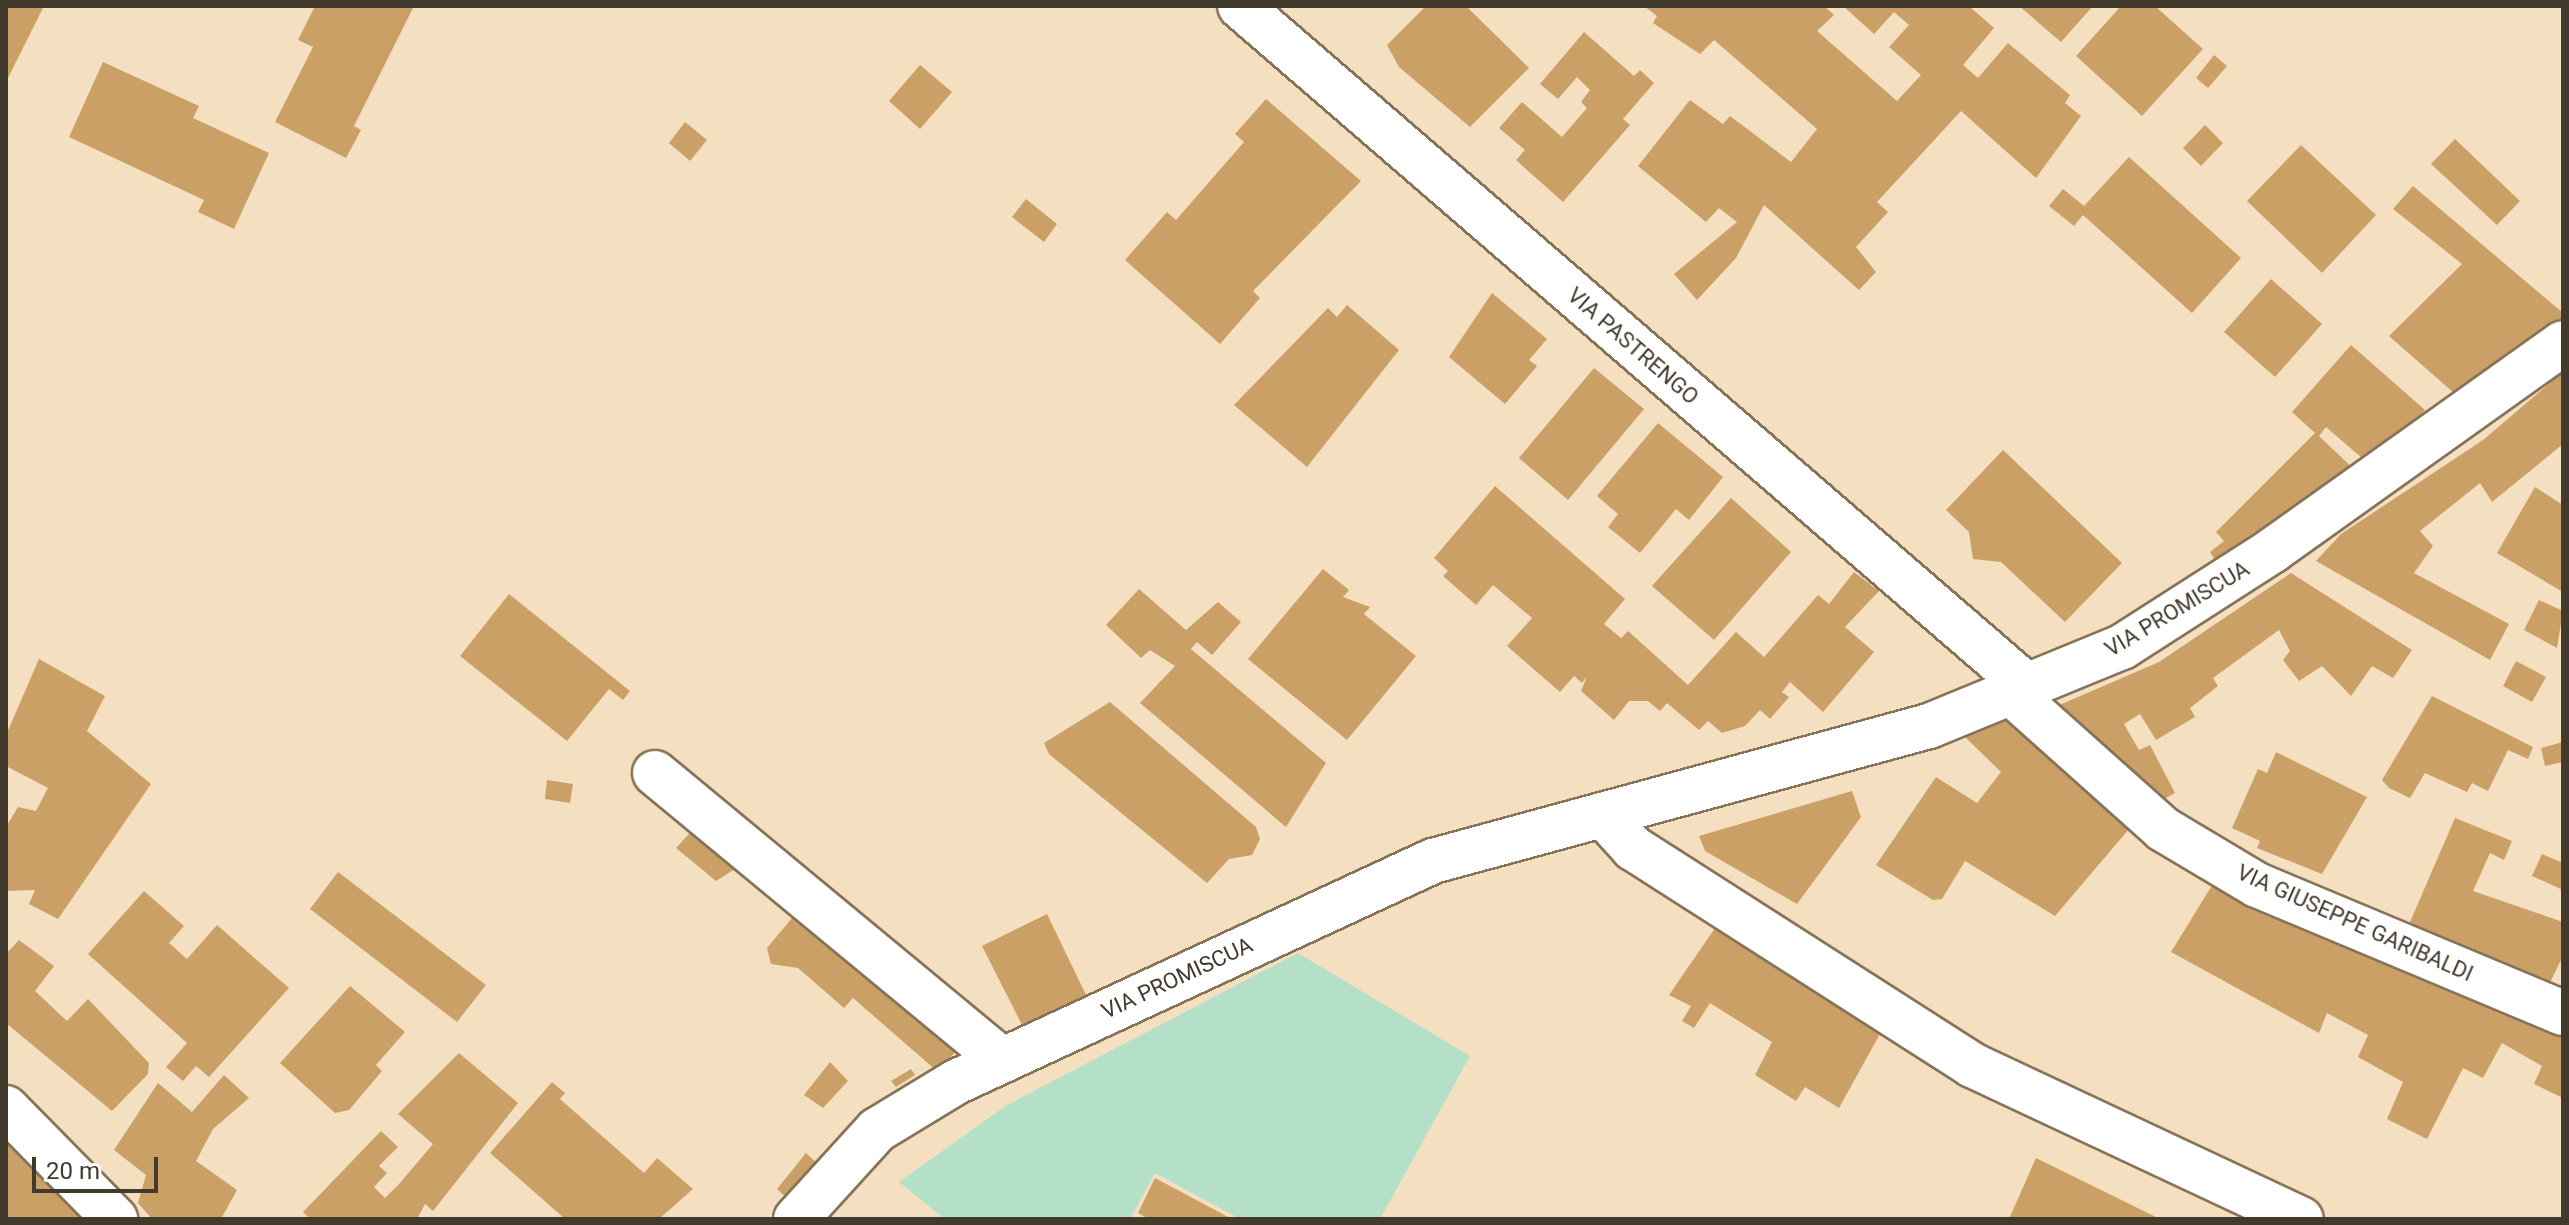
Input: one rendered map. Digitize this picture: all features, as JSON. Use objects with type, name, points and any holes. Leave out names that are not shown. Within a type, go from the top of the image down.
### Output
[{"type":"street","name":"VIA PASTRENGO","points":[[1240,6],[2019,689]]},
{"type":"street","name":"VIA PROMISCUA","points":[[796,1219],[877,1130],[1002,1060],[1433,861],[1929,726],[2122,647],[2563,343]]},
{"type":"street","name":"VIA GIUSEPPE GARIBALDI","points":[[2019,689],[2163,829],[2257,885],[2563,1013]]},
{"type":"street","points":[[655,773],[1002,1060]]},
{"type":"street","points":[[1603,815],[1633,848],[1972,1065],[2301,1219]]},
{"type":"street","points":[[6,1108],[115,1219]]},
{"type":"green space","points":[[1298,953],[1470,1056],[1380,1219],[1240,1219],[1155,1173],[1130,1219],[945,1219],[899,1182],[1007,1105]]},
{"type":"building","points":[[6,6],[44,6],[6,82]]},
{"type":"building","points":[[315,6],[414,6],[354,126],[361,130],[346,158],[275,122],[313,47],[298,40]]},
{"type":"building","points":[[1426,6],[1466,6],[1529,68],[1470,127],[1399,67],[1387,45]]},
{"type":"building","points":[[1644,6],[1824,6],[1834,15],[1817,31],[1897,101],[1921,75],[1889,47],[1909,25],[1894,12],[1874,34],[1843,6],[1969,6],[1994,28],[1963,65],[1978,78],[2008,43],[2070,95],[2065,103],[2081,116],[2036,178],[1961,111],[1877,202],[1888,212],[1856,247],[1876,272],[1859,290],[1764,205],[1736,258],[1697,300],[1674,274],[1737,222],[1719,208],[1706,222],[1638,166],[1690,100],[1723,124],[1730,116],[1791,162],[1817,129],[1714,40],[1700,54],[1653,23],[1657,16]]},
{"type":"building","points":[[2019,6],[2093,6],[2061,42]]},
{"type":"building","points":[[2121,6],[2155,6],[2203,49],[2142,116],[2076,56]]},
{"type":"building","points":[[1584,32],[1634,76],[1640,70],[1654,83],[1623,119],[1630,125],[1563,202],[1516,160],[1525,150],[1499,128],[1522,102],[1562,137],[1587,108],[1581,102],[1590,90],[1577,77],[1558,99],[1540,84]]},
{"type":"building","points":[[2214,55],[2227,66],[2208,88],[2196,78]]},
{"type":"building","points":[[103,62],[199,106],[193,118],[269,153],[234,229],[198,212],[204,200],[69,137]]},
{"type":"building","points":[[920,65],[952,92],[920,129],[889,101]]},
{"type":"building","points":[[1266,99],[1361,181],[1253,291],[1260,298],[1220,344],[1125,260],[1167,212],[1176,220],[1244,142],[1235,134]]},
{"type":"building","points":[[685,122],[707,140],[690,161],[669,143]]},
{"type":"building","points":[[2205,125],[2223,143],[2201,166],[2183,148]]},
{"type":"building","points":[[2455,139],[2520,201],[2497,225],[2431,164]]},
{"type":"building","points":[[2301,145],[2376,215],[2322,273],[2247,201]]},
{"type":"building","points":[[2129,157],[2241,258],[2192,313],[2083,215],[2074,226],[2049,206],[2063,189],[2084,206]]},
{"type":"building","points":[[2413,186],[2563,313],[2563,328],[2462,400],[2389,336],[2462,264],[2393,209]]},
{"type":"building","points":[[1026,199],[1057,224],[1044,242],[1012,217]]},
{"type":"building","points":[[2271,279],[2322,324],[2275,377],[2224,332]]},
{"type":"building","points":[[1492,293],[1547,339],[1529,360],[1537,366],[1505,404],[1449,357]]},
{"type":"building","points":[[1347,305],[1399,350],[1307,467],[1234,405],[1328,308],[1337,317]]},
{"type":"building","points":[[2351,345],[2425,410],[2401,437],[2362,458],[2326,427],[2319,436],[2359,474],[2219,567],[2210,552],[2224,541],[2216,532],[2315,433],[2292,412]]},
{"type":"building","points":[[1594,368],[1644,409],[1568,500],[1519,458]]},
{"type":"building","points":[[2563,372],[2563,444],[2492,502],[2480,483],[2420,531],[2433,546],[2414,573],[2509,624],[2490,660],[2316,561],[2341,534],[2483,440]]},
{"type":"building","points":[[1658,423],[1723,477],[1689,520],[1676,509],[1640,553],[1608,527],[1618,514],[1597,496]]},
{"type":"building","points":[[2003,450],[2122,563],[2065,622],[2001,562],[1973,559],[1969,532],[1946,510]]},
{"type":"building","points":[[1495,486],[1625,599],[1604,624],[1621,638],[1628,631],[1688,685],[1736,632],[1764,657],[1818,595],[1829,604],[1854,572],[1879,591],[1845,627],[1874,652],[1823,712],[1790,682],[1782,692],[1789,697],[1770,719],[1760,710],[1745,726],[1722,733],[1708,721],[1699,730],[1667,703],[1660,711],[1648,701],[1629,701],[1614,720],[1581,691],[1587,676],[1582,683],[1574,676],[1560,692],[1507,646],[1532,618],[1493,585],[1476,605],[1443,576],[1448,571],[1434,558]]},
{"type":"building","points":[[2535,487],[2563,505],[2563,592],[2497,553]]},
{"type":"building","points":[[1731,498],[1791,552],[1714,640],[1652,586]]},
{"type":"building","points":[[1323,569],[1349,590],[1343,597],[1370,607],[1364,614],[1416,656],[1347,740],[1248,659]]},
{"type":"building","points":[[2291,573],[2412,650],[2393,678],[2372,666],[2351,696],[2322,666],[2299,681],[2283,660],[2290,651],[2279,630],[2213,678],[2218,686],[2190,708],[2195,717],[2156,740],[2140,714],[2124,724],[2139,750],[2150,745],[2175,793],[2157,803],[2050,709],[2159,662]]},
{"type":"building","points":[[1139,589],[1186,630],[1218,602],[1241,622],[1212,655],[1197,642],[1191,649],[1326,763],[1286,827],[1140,703],[1175,666],[1150,650],[1141,658],[1106,625]]},
{"type":"building","points":[[509,594],[630,691],[623,700],[609,689],[567,741],[460,656]]},
{"type":"building","points":[[2539,600],[2563,611],[2557,648],[2524,630]]},
{"type":"building","points":[[39,659],[105,696],[87,731],[151,784],[58,919],[29,904],[35,890],[6,891],[6,827],[18,807],[36,811],[48,788],[6,766],[6,735]]},
{"type":"building","points":[[2516,661],[2546,677],[2532,702],[2503,686]]},
{"type":"building","points":[[2432,696],[2533,747],[2528,759],[2508,750],[2488,791],[2472,783],[2467,792],[2425,773],[2410,798],[2389,788],[2382,780]]},
{"type":"building","points":[[1110,702],[1256,827],[1260,839],[1252,855],[1229,859],[1207,883],[1049,754],[1044,743]]},
{"type":"building","points":[[2018,715],[2129,829],[2055,916],[1965,861],[1942,899],[1933,900],[1876,865],[1936,777],[1977,803],[2001,772],[1965,737]]},
{"type":"building","points":[[2563,742],[2563,762],[2545,766],[2541,748]]},
{"type":"building","points":[[2276,752],[2367,797],[2322,874],[2257,848],[2260,841],[2232,828],[2258,769],[2267,773]]},
{"type":"building","points":[[547,780],[573,784],[570,803],[545,799]]},
{"type":"building","points":[[1852,791],[1861,817],[1797,904],[1705,851],[1699,836]]},
{"type":"building","points":[[2455,818],[2512,841],[2504,860],[2490,853],[2473,891],[2563,922],[2563,956],[2544,995],[2410,922]]},
{"type":"building","points":[[700,822],[767,877],[759,888],[735,869],[716,881],[676,848]]},
{"type":"building","points":[[2542,854],[2563,863],[2563,890],[2532,876]]},
{"type":"building","points":[[338,872],[486,985],[457,1022],[310,909]]},
{"type":"building","points":[[2219,874],[2563,1034],[2563,1098],[2534,1084],[2542,1066],[2502,1043],[2483,1078],[2463,1068],[2427,1139],[2387,1119],[2403,1082],[2358,1057],[2368,1035],[2327,1013],[2319,1033],[2171,952]]},
{"type":"building","points":[[144,891],[184,926],[169,943],[187,959],[217,925],[289,988],[209,1077],[196,1066],[183,1081],[166,1067],[187,1043],[88,954]]},
{"type":"building","points":[[1047,914],[1087,997],[1023,1027],[982,946]]},
{"type":"building","points":[[792,918],[962,1044],[938,1072],[853,998],[844,1008],[798,968],[771,964],[767,948]]},
{"type":"building","points":[[1715,928],[1881,1032],[1839,1108],[1805,1087],[1796,1101],[1755,1075],[1772,1042],[1710,1003],[1694,1028],[1682,1021],[1691,1006],[1669,995]]},
{"type":"building","points":[[19,940],[54,966],[35,991],[67,1021],[88,999],[149,1063],[148,1074],[112,1111],[6,1023],[6,954]]},
{"type":"building","points":[[350,986],[405,1032],[376,1065],[382,1071],[349,1110],[335,1113],[280,1063]]},
{"type":"building","points":[[459,1053],[518,1103],[433,1211],[425,1204],[417,1219],[310,1219],[303,1212],[381,1131],[398,1147],[379,1166],[387,1173],[374,1187],[385,1198],[400,1183],[433,1144],[398,1114]]},
{"type":"building","points":[[830,1062],[848,1081],[823,1108],[804,1095]]},
{"type":"building","points":[[911,1069],[915,1075],[896,1087],[891,1081]]},
{"type":"building","points":[[224,1075],[249,1098],[213,1129],[196,1161],[237,1190],[221,1219],[152,1219],[138,1203],[146,1175],[114,1150],[158,1083],[192,1112]]},
{"type":"building","points":[[552,1082],[565,1093],[560,1099],[644,1173],[657,1158],[693,1189],[659,1219],[565,1219],[490,1153]]},
{"type":"building","points":[[6,1127],[100,1219],[6,1219]]},
{"type":"building","points":[[806,1153],[818,1164],[789,1200],[777,1189]]},
{"type":"building","points":[[2036,1158],[2160,1219],[2009,1219]]},
{"type":"building","points":[[1155,1178],[1232,1219],[1149,1219],[1138,1213]]}]
